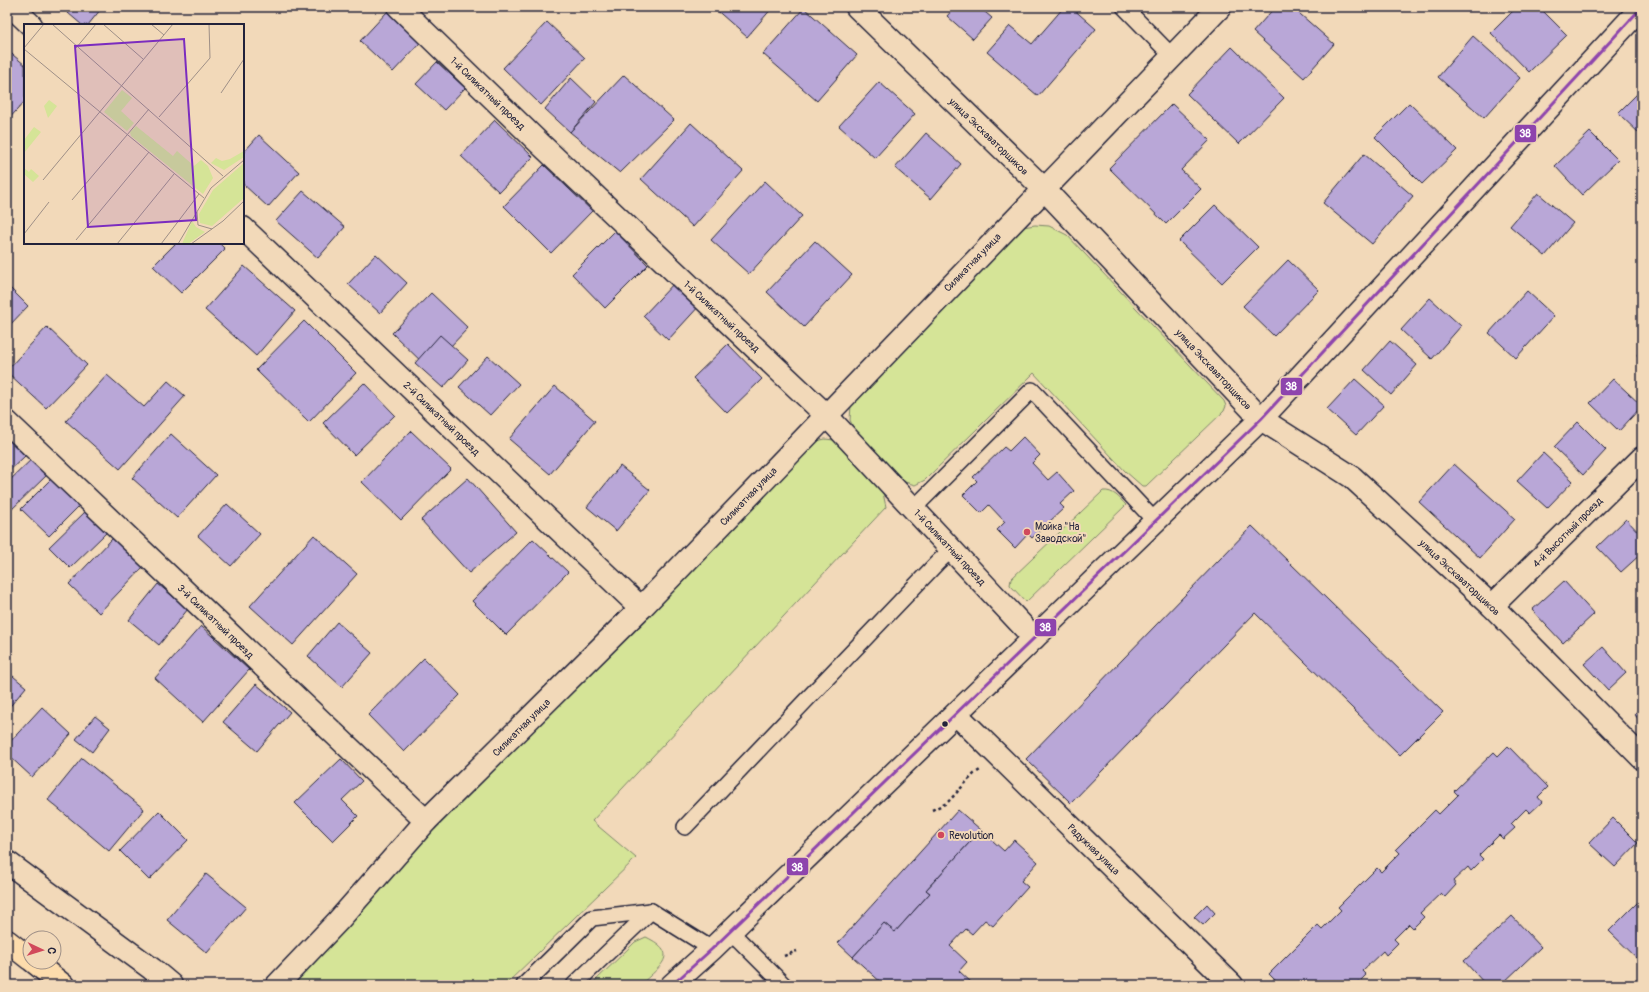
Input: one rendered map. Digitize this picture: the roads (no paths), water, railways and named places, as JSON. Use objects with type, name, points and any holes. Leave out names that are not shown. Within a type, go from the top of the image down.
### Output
[{"type":"highway","points":[[7,941],[22,953]]},
{"type":"highway","points":[[44,970],[63,985]]},
{"type":"street","points":[[12,7],[30,24]]},
{"type":"street","name":"1-й Силикатный проезд","points":[[399,7],[534,138],[826,414],[1034,638]]},
{"type":"street","name":"улица Экскаваторщиков","points":[[857,7],[1043,188],[1261,419],[1352,477],[1492,606],[1642,758]]},
{"type":"street","name":"Силикатная улица","points":[[277,985],[338,921],[426,821],[641,608],[1043,188],[1220,7]]},
{"type":"street","points":[[672,985],[712,949],[1261,419],[1640,12]]},
{"type":"street","name":"2-й Силикатный проезд","points":[[244,229],[641,608]]},
{"type":"street","name":"3-й Силикатный проезд","points":[[7,422],[426,821]]},
{"type":"street","name":"4-й Высотный проезд","points":[[1492,606],[1642,458]]},
{"type":"street","name":"Радужная улица","points":[[956,714],[1232,985]]},
{"type":"street","points":[[7,862],[152,969],[171,985]]},
{"type":"lane","points":[[1124,7],[1172,56]]},
{"type":"lane","points":[[914,508],[1032,390],[1155,521]]},
{"type":"lane","points":[[685,827],[952,549]]},
{"type":"lane","points":[[524,985],[592,918],[651,911],[712,949]]},
{"type":"lane","points":[[574,985],[651,911]]},
{"type":"lane","points":[[730,931],[784,985]]},
{"type":"place","name":"Мойка \"На Заводской\"","points":[[1027,532]]},
{"type":"place","name":"Revolution","points":[[941,835]]}]
